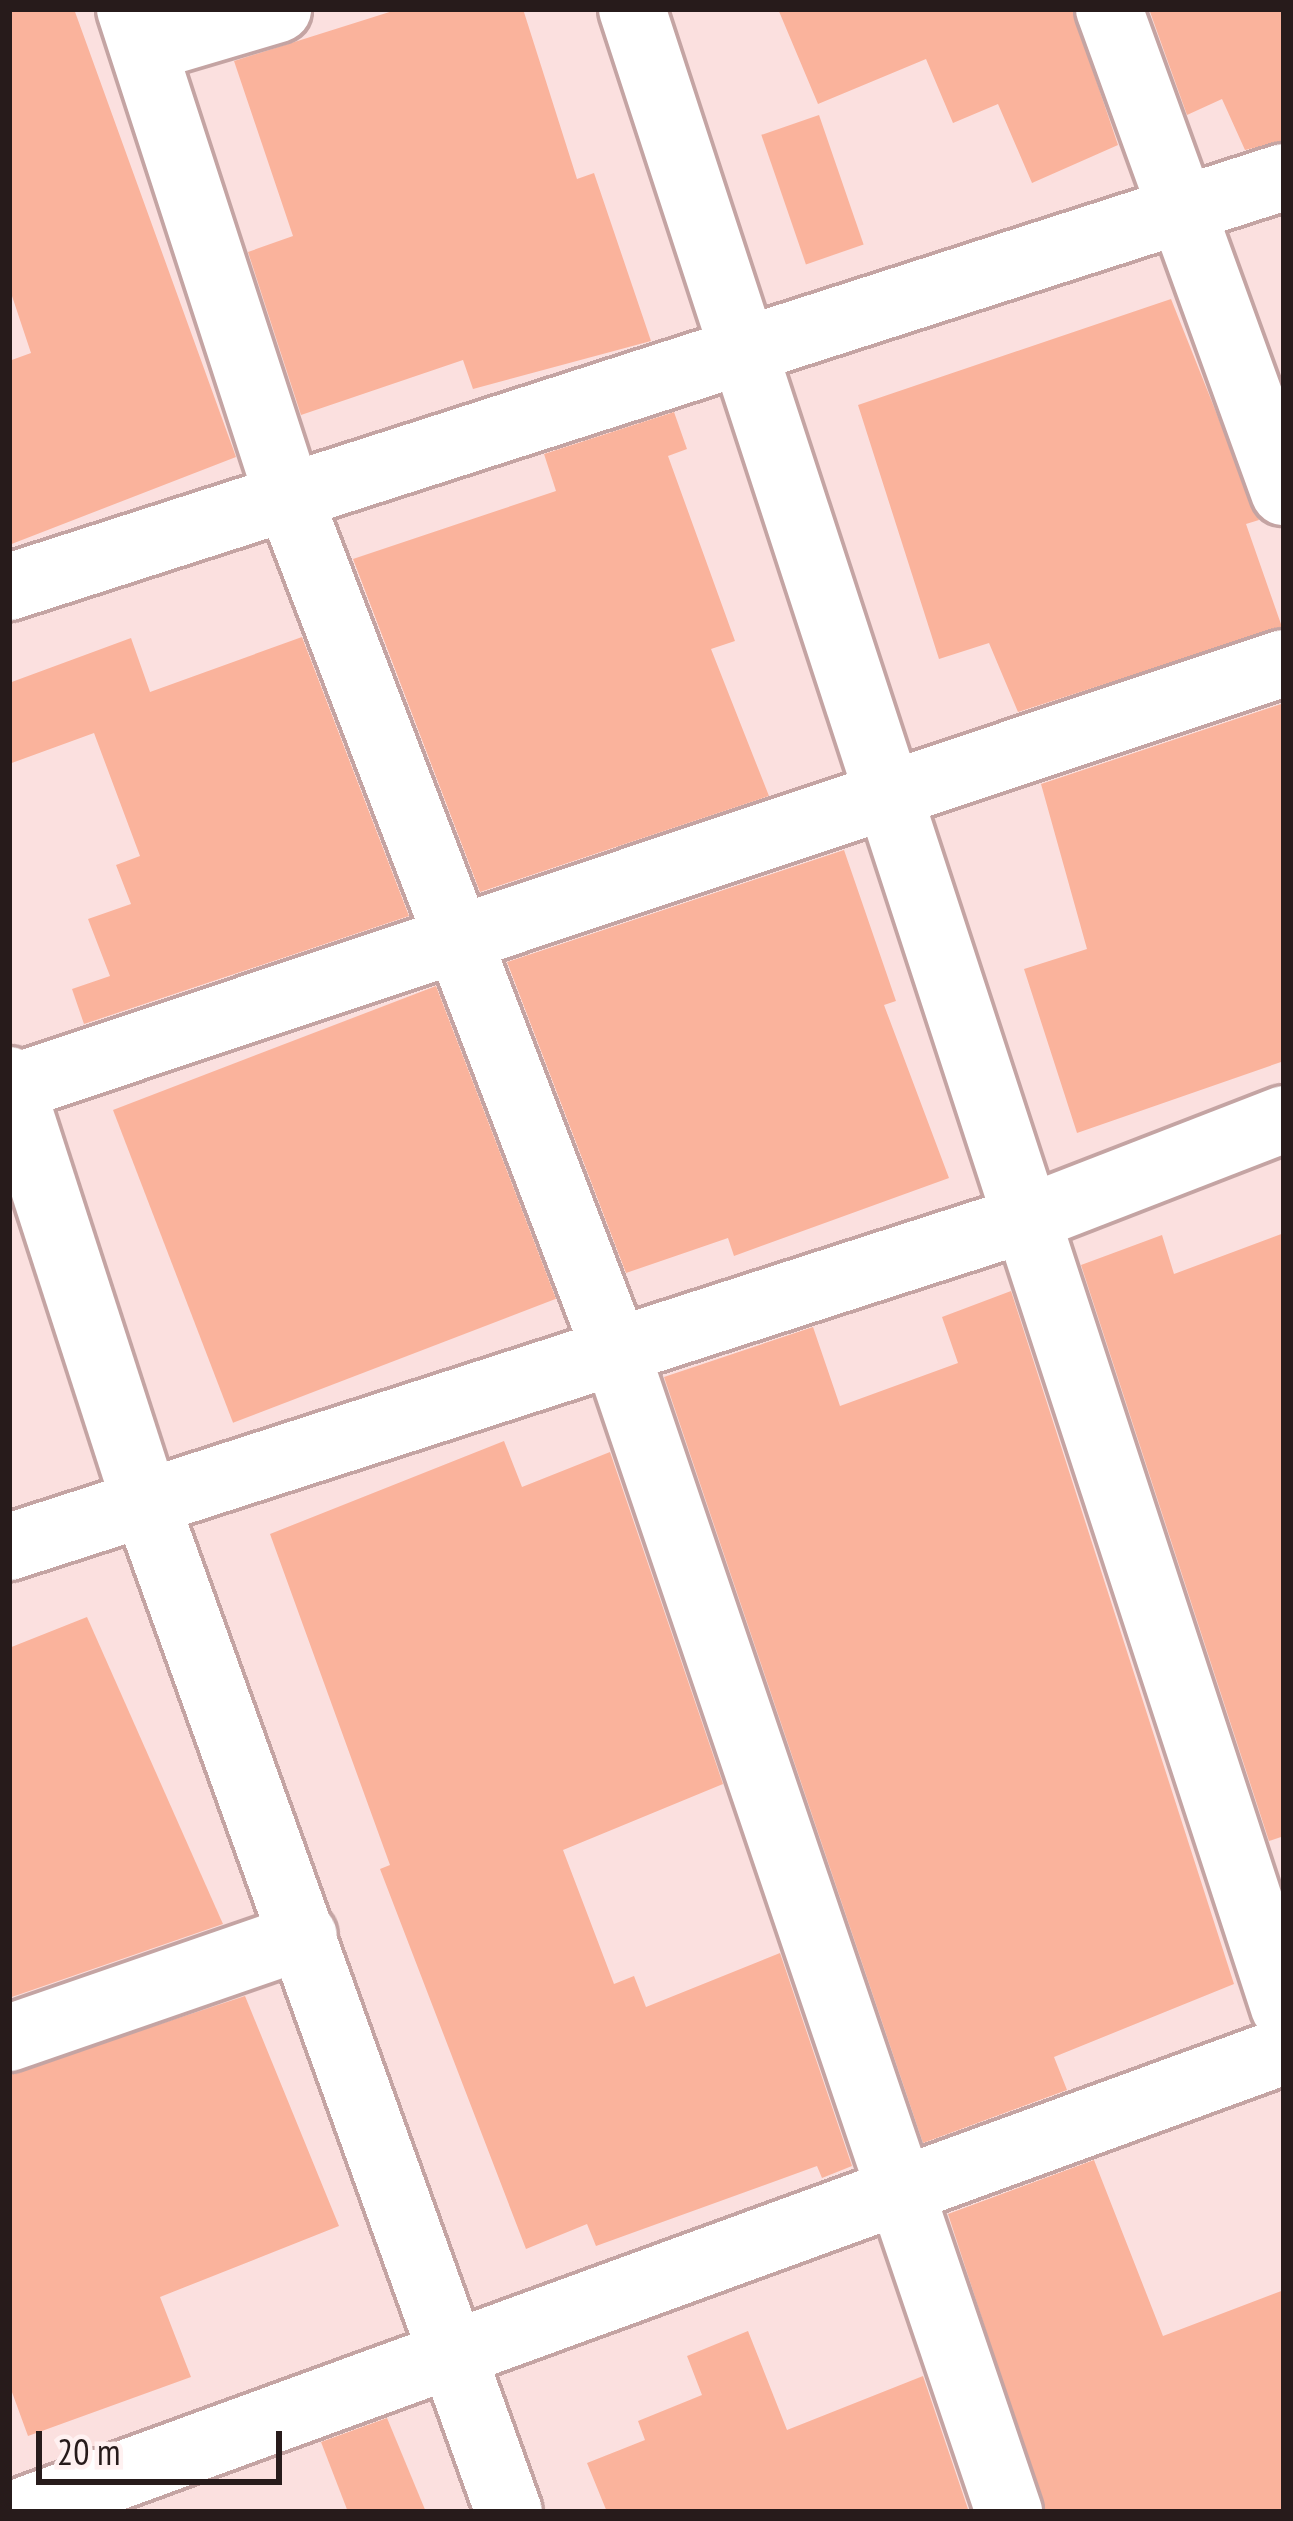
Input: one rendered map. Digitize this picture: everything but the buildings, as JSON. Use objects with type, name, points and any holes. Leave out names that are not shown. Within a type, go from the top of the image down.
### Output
[{"type":"street","points":[[278,9],[137,29],[287,493],[448,936],[615,1348],[1009,2512]]},
{"type":"street","points":[[632,9],[1284,2007]]},
{"type":"street","points":[[1109,9],[1284,492]]},
{"type":"street","points":[[9,587],[287,493],[1184,213],[1284,177]]},
{"type":"street","points":[[509,2512],[143,1496],[10,1086],[448,936],[1284,663]]},
{"type":"street","points":[[9,1547],[143,1496],[1029,1218],[1284,1119]]},
{"type":"street","points":[[9,2038],[304,1936]]},
{"type":"street","points":[[9,2486],[19,2512],[902,2196],[1284,2051]]}]
